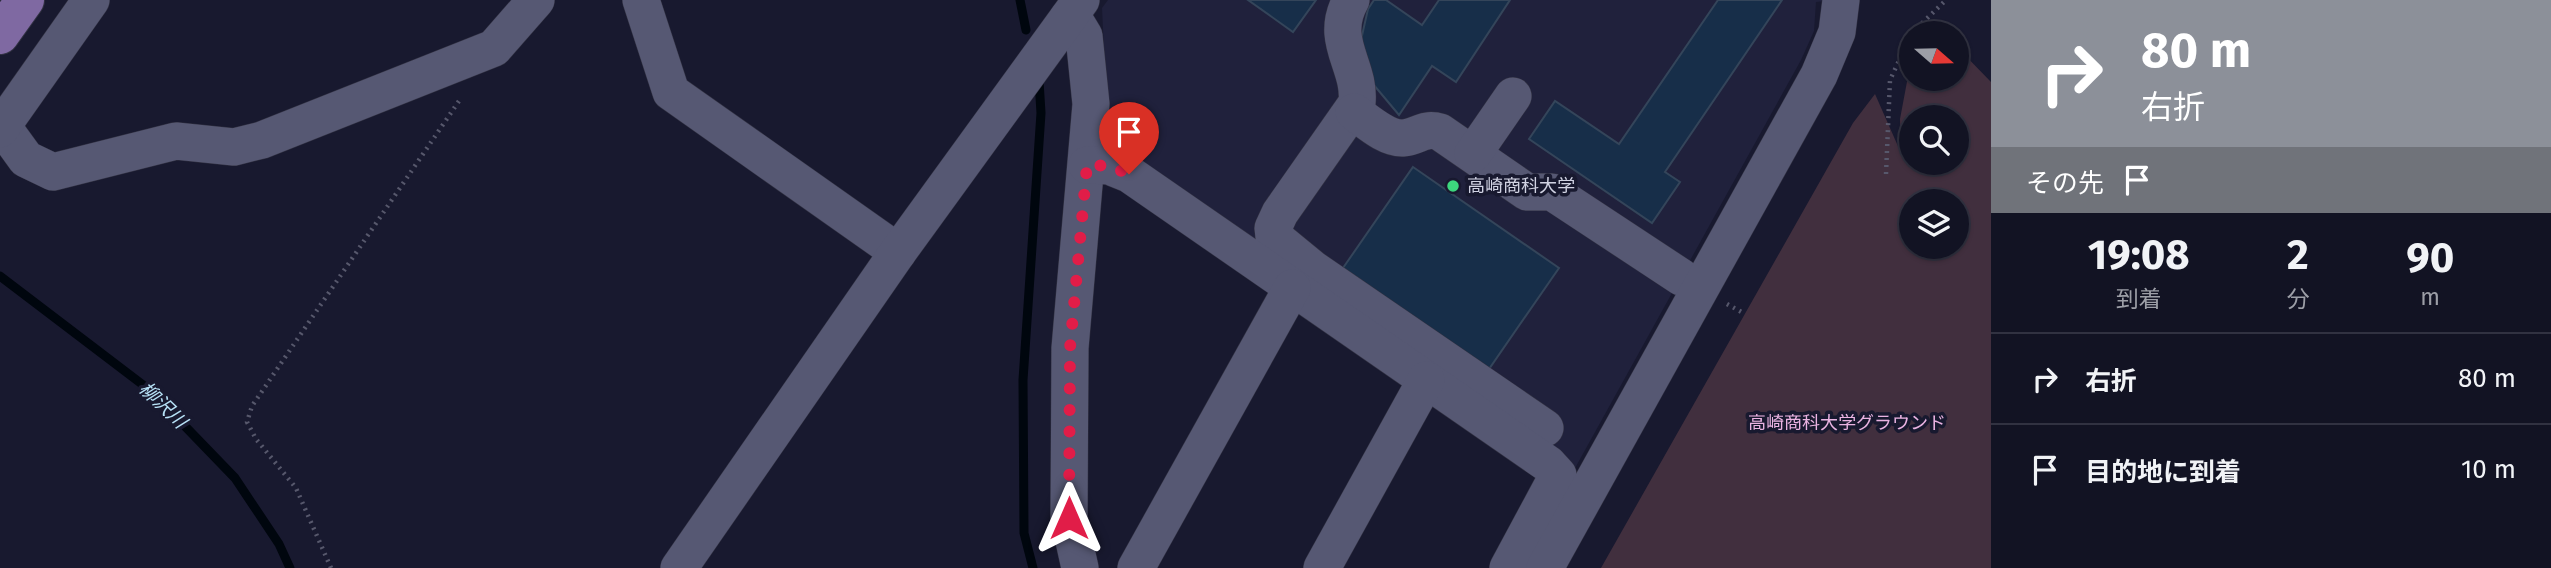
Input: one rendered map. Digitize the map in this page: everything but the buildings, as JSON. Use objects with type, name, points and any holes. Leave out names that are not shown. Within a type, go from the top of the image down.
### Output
[{"type":"main road","points":[[0,35],[26,0]]},
{"type":"street","points":[[91,0],[1,127],[26,159],[52,172],[176,141],[234,146],[262,140],[494,48],[536,0]]},
{"type":"street","points":[[641,0],[671,92],[898,252]]},
{"type":"street","points":[[1351,0],[1342,25],[1342,42],[1358,90],[1354,112],[1280,213],[1273,228],[1274,237],[1313,269],[1545,428]]},
{"type":"street","points":[[1545,568],[1819,75],[1837,32],[1841,0]]},
{"type":"street","points":[[679,568],[898,252],[1074,9]]},
{"type":"street","points":[[1074,9],[1087,51],[1091,104],[1070,348],[1069,518],[1080,568]]},
{"type":"street","points":[[1473,155],[1513,96]]},
{"type":"street","points":[[1354,112],[1385,133],[1401,138],[1426,128],[1440,132],[1527,192],[1552,192],[1681,277]]},
{"type":"street","points":[[1087,165],[1109,166],[1129,174],[1548,464],[1558,475],[1507,568]]},
{"type":"street","points":[[1136,568],[1292,288]]},
{"type":"street","points":[[1322,568],[1426,380]]},
{"type":"path","points":[[1924,21],[1946,0]]},
{"type":"path","points":[[1886,174],[1890,80],[1899,60]]},
{"type":"path","points":[[331,568],[296,488],[256,439],[247,422],[252,407],[463,94]]},
{"type":"shaded area","name":"高崎商科大学","points":[[1108,0],[1833,0],[1816,2],[1814,31],[1801,60],[1574,470],[1241,236],[1108,136],[1102,8]]},
{"type":"green space","name":"高崎商科大学グラウンド","points":[[1969,59],[1991,82],[1991,568],[1601,568],[1853,123],[1875,94],[1899,148],[1899,175],[1969,175],[1969,105],[1903,105],[1905,91],[1969,91]]},
{"type":"waterway","points":[[1020,0],[1026,30]]},
{"type":"waterway","points":[[1033,568],[1024,533],[1023,380],[1041,113],[1039,81]]},
{"type":"waterway","name":"柳沢川","points":[[0,276],[151,391],[235,478],[279,544],[290,568]]},
{"type":"place","name":"高崎商科大学","points":[[1453,186]]},
{"type":"route","points":[[1069,518],[1070,348],[1087,165],[1109,166],[1129,174]]}]
